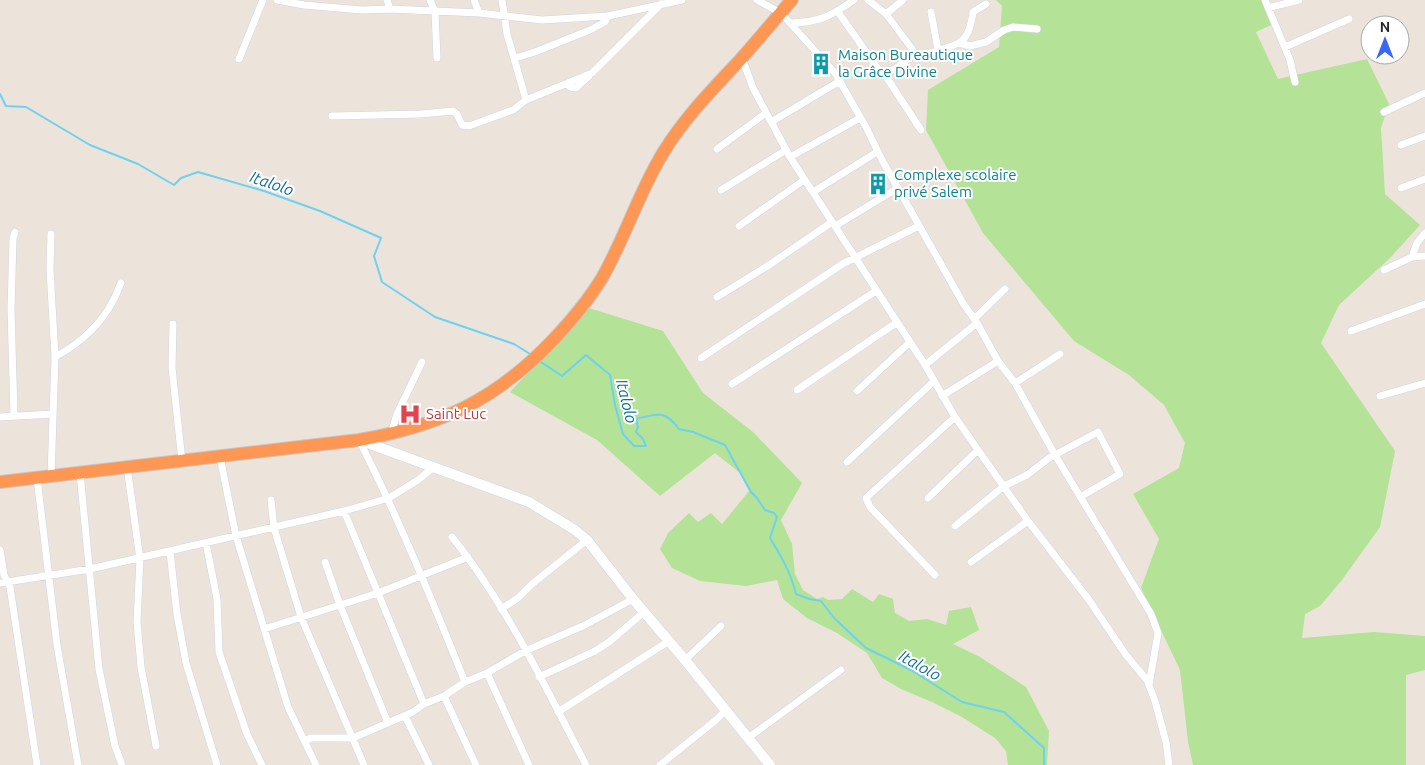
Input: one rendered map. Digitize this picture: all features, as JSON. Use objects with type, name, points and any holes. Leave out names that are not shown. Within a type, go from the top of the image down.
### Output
[{"type":"highway","points":[[0,482],[359,440],[390,434],[438,420],[488,396],[537,358],[577,314],[602,278],[656,166],[675,134],[786,5]]},
{"type":"street","points":[[239,59],[263,0]]},
{"type":"street","points":[[277,0],[347,8],[479,14],[542,20],[608,16],[650,3],[661,4],[682,0]]},
{"type":"street","points":[[345,0],[347,8]]},
{"type":"street","points":[[387,0],[390,9]]},
{"type":"street","points":[[430,0],[435,12],[436,58]]},
{"type":"street","points":[[474,0],[479,14]]},
{"type":"street","points":[[502,0],[507,34],[526,100]]},
{"type":"street","points":[[757,0],[786,5],[792,23],[835,73],[919,226],[998,360],[1014,383],[1054,455],[1151,614],[1158,633],[1149,686]]},
{"type":"street","points":[[792,23],[813,22],[838,12],[854,0]]},
{"type":"street","points":[[868,0],[886,14],[912,47],[913,54]]},
{"type":"street","points":[[886,14],[903,0]]},
{"type":"street","points":[[1265,0],[1285,47],[1295,82]]},
{"type":"street","points":[[1268,8],[1299,0]]},
{"type":"street","points":[[332,116],[421,114],[453,111],[457,114],[462,125],[466,127],[513,110],[526,100],[592,73],[661,4]]},
{"type":"street","points":[[913,54],[920,56],[959,43],[971,28],[973,12],[986,4]]},
{"type":"street","points":[[838,12],[878,69],[883,72],[921,130]]},
{"type":"street","points":[[930,12],[938,50]]},
{"type":"street","points":[[515,58],[590,30],[605,22],[608,16]]},
{"type":"street","points":[[1285,47],[1349,19]]},
{"type":"street","points":[[959,43],[970,46],[986,42],[1012,27],[1038,29]]},
{"type":"street","points":[[883,72],[889,72],[913,54]]},
{"type":"street","points":[[742,58],[753,88],[790,158],[925,366],[955,417],[1028,521],[1089,600],[1126,655],[1145,677],[1166,742],[1169,765]]},
{"type":"street","points":[[771,122],[840,82]]},
{"type":"street","points":[[1384,112],[1425,93]]},
{"type":"street","points":[[716,149],[766,113]]},
{"type":"street","points":[[790,158],[860,118]]},
{"type":"street","points":[[1401,145],[1425,136]]},
{"type":"street","points":[[722,190],[786,150]]},
{"type":"street","points":[[813,192],[878,152]]},
{"type":"street","points":[[1401,188],[1425,179]]},
{"type":"street","points":[[740,226],[804,180]]},
{"type":"street","points":[[717,297],[834,224],[898,188]]},
{"type":"street","points":[[701,358],[855,257],[919,226]]},
{"type":"street","points":[[14,415],[11,309],[13,239],[15,232]]},
{"type":"street","points":[[51,234],[50,270],[55,357],[51,477]]},
{"type":"street","points":[[1412,258],[1417,243],[1425,234]]},
{"type":"street","points":[[1384,270],[1412,258],[1425,256]]},
{"type":"street","points":[[55,357],[69,350],[103,318],[114,300],[121,283]]},
{"type":"street","points":[[925,366],[975,321],[1005,289]]},
{"type":"street","points":[[732,384],[876,291]]},
{"type":"street","points":[[1351,331],[1425,304]]},
{"type":"street","points":[[797,390],[896,323]]},
{"type":"street","points":[[173,324],[172,368],[182,461]]},
{"type":"street","points":[[857,391],[909,344]]},
{"type":"street","points":[[1014,383],[1060,354]]},
{"type":"street","points":[[942,396],[998,360]]},
{"type":"street","points":[[390,434],[397,414],[422,362]]},
{"type":"street","points":[[847,462],[933,382]]},
{"type":"street","points":[[1380,396],[1425,383]]},
{"type":"street","points":[[0,417],[53,414]]},
{"type":"street","points":[[935,575],[870,507],[866,498],[955,417]]},
{"type":"street","points":[[955,526],[1004,486],[1026,475],[1054,455],[1098,432],[1120,474],[1080,497]]},
{"type":"street","points":[[359,440],[529,502],[561,520],[587,540],[633,599],[770,765]]},
{"type":"street","points":[[359,440],[388,498],[423,577],[465,682]]},
{"type":"street","points":[[928,498],[978,450]]},
{"type":"street","points":[[220,457],[236,536],[288,708],[306,741],[316,765]]},
{"type":"street","points":[[127,467],[140,559],[137,622],[140,658],[156,746]]},
{"type":"street","points":[[4,582],[49,576],[140,559],[344,511],[388,498],[418,480],[434,467]]},
{"type":"street","points":[[80,473],[100,679],[115,746],[122,765]]},
{"type":"street","points":[[37,478],[60,665],[78,765]]},
{"type":"street","points":[[271,500],[274,528],[301,617],[364,765]]},
{"type":"street","points":[[344,511],[424,704]]},
{"type":"street","points":[[971,562],[1028,521]]},
{"type":"street","points":[[452,537],[477,570],[501,609],[586,765]]},
{"type":"street","points":[[501,609],[518,598],[532,584],[587,540]]},
{"type":"street","points":[[206,543],[217,599],[219,652],[247,734],[262,765]]},
{"type":"street","points":[[0,550],[4,582]]},
{"type":"street","points":[[170,552],[177,614],[186,664],[217,765]]},
{"type":"street","points":[[264,629],[378,593],[423,577],[468,557]]},
{"type":"street","points":[[325,562],[340,605],[388,723]]},
{"type":"street","points":[[4,582],[10,587],[37,765]]},
{"type":"street","points":[[306,741],[312,738],[353,738],[405,716],[424,704],[444,696],[465,682],[487,673],[525,651],[585,625],[633,599]]},
{"type":"street","points":[[539,677],[609,642],[644,612]]},
{"type":"street","points":[[685,660],[721,626]]},
{"type":"street","points":[[558,712],[669,641]]},
{"type":"street","points":[[748,738],[841,670]]},
{"type":"street","points":[[487,673],[529,765]]},
{"type":"street","points":[[444,696],[476,765]]},
{"type":"street","points":[[660,765],[726,710]]},
{"type":"street","points":[[405,716],[429,765]]},
{"type":"green space","points":[[996,0],[1269,0],[1277,22],[1256,32],[1278,79],[1360,61],[1360,65],[1370,65],[1389,104],[1381,128],[1385,194],[1420,225],[1391,257],[1339,305],[1321,343],[1395,451],[1380,527],[1342,580],[1320,606],[1305,614],[1302,638],[1374,632],[1425,636],[1425,670],[1406,675],[1406,765],[1193,765],[1188,742],[1180,670],[1141,588],[1159,539],[1133,494],[1179,468],[1185,443],[1164,405],[1129,375],[1074,341],[983,233],[926,130],[928,90],[999,47],[1002,6]]},
{"type":"green space","points":[[589,308],[663,331],[703,393],[753,432],[802,483],[781,520],[792,544],[795,574],[803,590],[817,599],[823,597],[828,600],[842,599],[852,589],[873,602],[879,594],[893,599],[895,613],[909,621],[927,619],[946,625],[949,611],[971,607],[979,630],[953,644],[980,657],[1026,687],[1049,731],[1047,765],[1008,765],[1006,751],[995,738],[962,717],[901,689],[882,678],[867,653],[837,633],[807,618],[783,599],[777,580],[746,586],[700,581],[672,568],[660,549],[668,533],[689,513],[698,522],[711,513],[722,524],[749,491],[740,473],[715,453],[660,496],[597,440],[510,392]]},
{"type":"waterway","name":"Italolo","points":[[0,94],[6,106],[26,107],[90,145],[138,164],[174,185],[181,178],[198,172],[264,191],[320,211],[381,238],[374,256],[382,282],[435,317],[514,344],[530,354]]},
{"type":"waterway","name":"Italolo","points":[[538,360],[562,376],[586,355],[610,375],[615,405],[623,434],[634,446],[646,446],[643,439],[636,432],[638,427],[636,419],[655,415],[669,418],[679,429],[693,432],[725,445],[751,492],[765,510],[774,513],[777,517],[770,538],[782,558],[796,594],[821,601],[834,618],[866,648],[911,670],[962,702],[1004,712],[1044,748],[1044,765]]},
{"type":"place","name":"Maison Bureautique la Grâce Divine","points":[[821,64]]},
{"type":"place","name":"Complexe scolaire privé Salem","points":[[878,184]]},
{"type":"place","name":"Saint Luc","points":[[410,414]]}]
